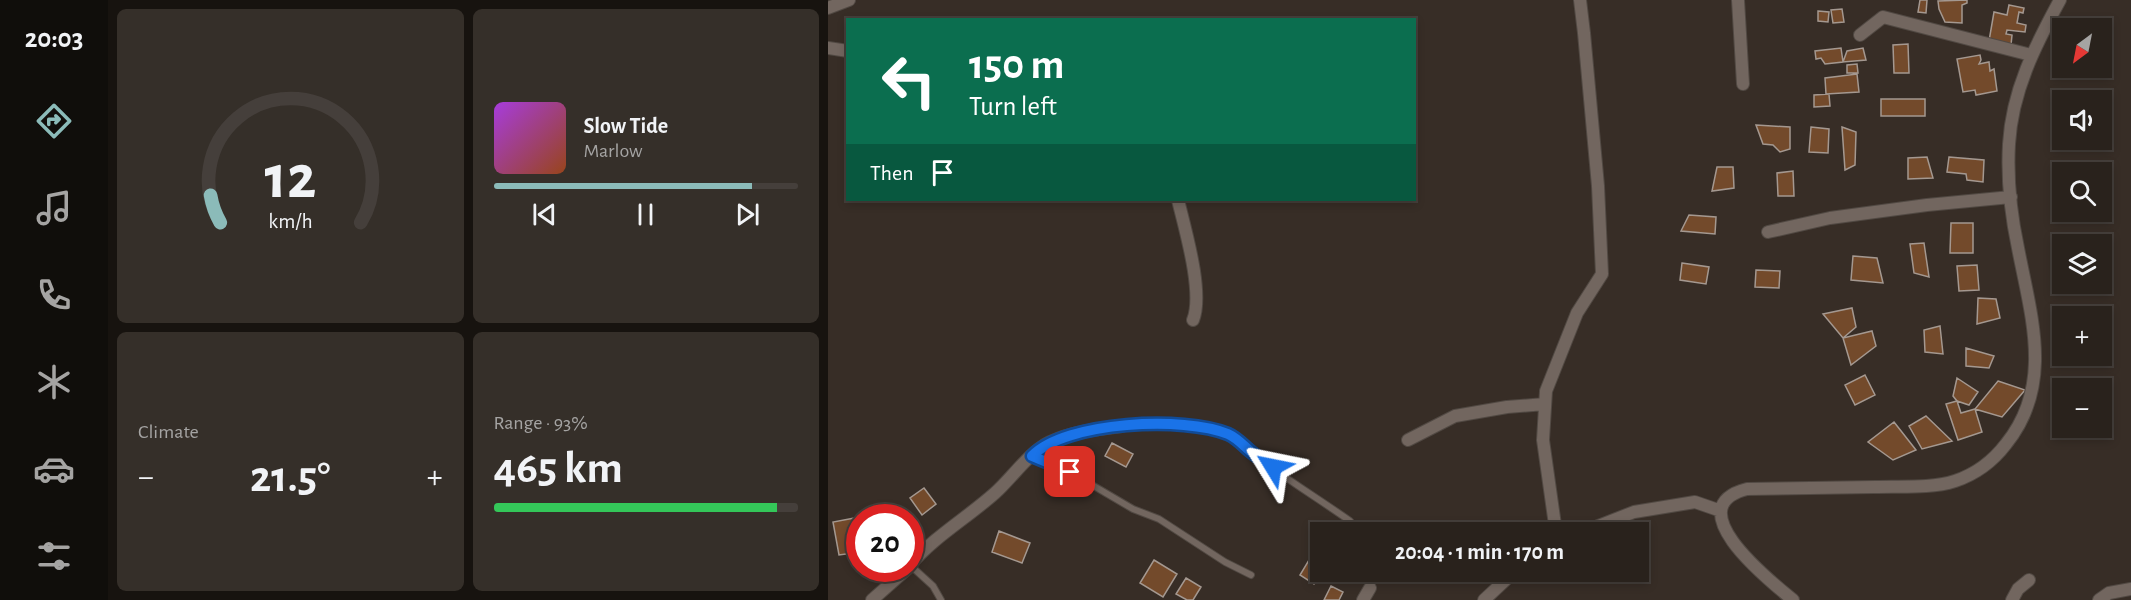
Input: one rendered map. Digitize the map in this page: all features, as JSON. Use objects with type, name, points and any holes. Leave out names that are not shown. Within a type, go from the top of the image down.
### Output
[{"type":"street","points":[[828,8],[849,0]]},
{"type":"street","points":[[1555,522],[1543,440],[1545,391],[1577,313],[1602,274],[1598,186],[1580,0]]},
{"type":"street","points":[[1738,0],[1743,84]]},
{"type":"street","points":[[1793,600],[1748,561],[1724,529],[1720,518],[1724,503],[1738,491],[1940,484],[1957,480],[1991,462],[2000,453],[2012,438],[2028,407],[2034,390],[2036,355],[2028,290],[2018,247],[2011,197],[2008,168],[2011,117],[2022,77],[2031,55],[2060,0]]},
{"type":"street","points":[[1860,35],[1883,17],[2031,55]]},
{"type":"street","points":[[828,48],[846,51]]},
{"type":"street","points":[[1768,232],[1830,218],[2011,197]]},
{"type":"street","points":[[1178,201],[1198,303],[1193,320]]},
{"type":"street","points":[[1408,440],[1455,416],[1507,407],[1545,404]]},
{"type":"street","points":[[924,552],[947,530],[1000,489],[1047,444],[1059,438],[1122,426]]},
{"type":"street","points":[[1608,522],[1634,512],[1695,502],[1722,511]]},
{"type":"street","points":[[2012,600],[2018,589],[2029,580]]},
{"type":"street","points":[[872,600],[892,582]]},
{"type":"street","points":[[1484,600],[1503,582]]},
{"type":"street","points":[[1363,600],[1370,588]]},
{"type":"street","points":[[2099,600],[2109,593],[2131,589]]},
{"type":"lane","points":[[1122,426],[1172,423],[1229,434],[1256,456],[1350,521]]},
{"type":"lane","points":[[1032,456],[1070,472],[1133,508],[1159,519],[1225,562],[1251,574]]},
{"type":"lane","points":[[924,578],[933,586],[941,600]]},
{"type":"building","points":[[1920,0],[1927,0],[1926,13],[1918,12]]},
{"type":"building","points":[[1967,0],[1967,3],[1962,5],[1962,23],[1945,22],[1938,1]]},
{"type":"building","points":[[2009,5],[2024,8],[2023,13],[2019,12],[2017,23],[2026,25],[2025,32],[2007,30],[2006,34],[2012,35],[2011,45],[1989,41],[1994,12],[2007,15]]},
{"type":"building","points":[[1842,9],[1844,22],[1833,23],[1831,10]]},
{"type":"building","points":[[1818,11],[1829,12],[1828,22],[1818,21]]},
{"type":"building","points":[[1908,44],[1909,73],[1894,73],[1893,45]]},
{"type":"building","points":[[1841,48],[1843,62],[1825,64],[1821,58],[1816,59],[1815,51]]},
{"type":"building","points":[[1863,48],[1866,60],[1843,62],[1847,51]]},
{"type":"building","points":[[1980,55],[1979,64],[1989,62],[1990,71],[1994,69],[1997,91],[1976,95],[1975,90],[1963,92],[1957,59]]},
{"type":"building","points":[[1857,64],[1858,73],[1847,73],[1847,65]]},
{"type":"building","points":[[1857,74],[1859,92],[1826,94],[1825,78]]},
{"type":"building","points":[[1829,94],[1830,106],[1814,107],[1814,95]]},
{"type":"building","points":[[1881,99],[1925,99],[1925,116],[1881,116]]},
{"type":"building","points":[[1756,125],[1790,127],[1790,149],[1780,152],[1773,145],[1763,144]]},
{"type":"building","points":[[1811,127],[1829,129],[1828,153],[1809,152]]},
{"type":"building","points":[[1842,127],[1856,132],[1855,165],[1845,170]]},
{"type":"building","points":[[1927,157],[1933,178],[1908,179],[1908,158]]},
{"type":"building","points":[[1949,157],[1984,160],[1983,182],[1967,180],[1966,174],[1947,172]]},
{"type":"building","points":[[1717,167],[1733,167],[1734,188],[1712,191]]},
{"type":"building","points":[[1793,171],[1794,196],[1778,196],[1777,173]]},
{"type":"building","points":[[1689,215],[1716,217],[1715,234],[1681,231]]},
{"type":"building","points":[[1951,223],[1973,223],[1973,253],[1950,253]]},
{"type":"building","points":[[1924,243],[1929,277],[1914,273],[1910,244]]},
{"type":"building","points":[[1853,256],[1877,258],[1883,283],[1851,280]]},
{"type":"building","points":[[1682,263],[1709,267],[1706,284],[1680,280]]},
{"type":"building","points":[[1977,265],[1979,290],[1959,291],[1957,266]]},
{"type":"building","points":[[1756,270],[1780,271],[1779,288],[1755,287]]},
{"type":"building","points":[[1978,298],[1996,299],[2000,318],[1977,324]]},
{"type":"building","points":[[1852,308],[1856,327],[1843,338],[1823,314]]},
{"type":"building","points":[[1940,326],[1943,354],[1925,352],[1924,330]]},
{"type":"building","points":[[1872,331],[1876,346],[1851,365],[1843,338]]},
{"type":"building","points":[[1966,348],[1994,356],[1989,368],[1966,366]]},
{"type":"building","points":[[1865,375],[1875,395],[1855,405],[1845,385]]},
{"type":"building","points":[[1957,378],[1978,392],[1969,405],[1957,401],[1953,396]]},
{"type":"building","points":[[1998,381],[2025,390],[2002,417],[1975,409]]},
{"type":"building","points":[[1957,401],[1961,413],[1975,409],[1982,432],[1958,440],[1946,404]]},
{"type":"building","points":[[1926,416],[1952,441],[1922,449],[1909,426]]},
{"type":"building","points":[[1894,422],[1916,450],[1893,460],[1868,442]]},
{"type":"building","points":[[1112,443],[1133,454],[1126,467],[1105,456]]},
{"type":"building","points":[[924,488],[936,504],[924,513],[924,504],[914,504],[910,498]]},
{"type":"building","points":[[846,520],[846,554],[839,555],[833,522]]},
{"type":"building","points":[[999,531],[1030,543],[1022,563],[992,552]]},
{"type":"building","points":[[1154,560],[1177,574],[1163,597],[1140,583]]},
{"type":"building","points":[[1309,560],[1310,561],[1310,581],[1300,575]]},
{"type":"building","points":[[1186,578],[1201,587],[1193,600],[1187,600],[1176,594]]},
{"type":"building","points":[[1331,586],[1343,592],[1339,600],[1324,600]]},
{"type":"route","points":[[1070,472],[1047,460],[1032,456],[1047,444],[1074,434],[1142,424],[1172,423],[1229,434],[1273,467]]}]
